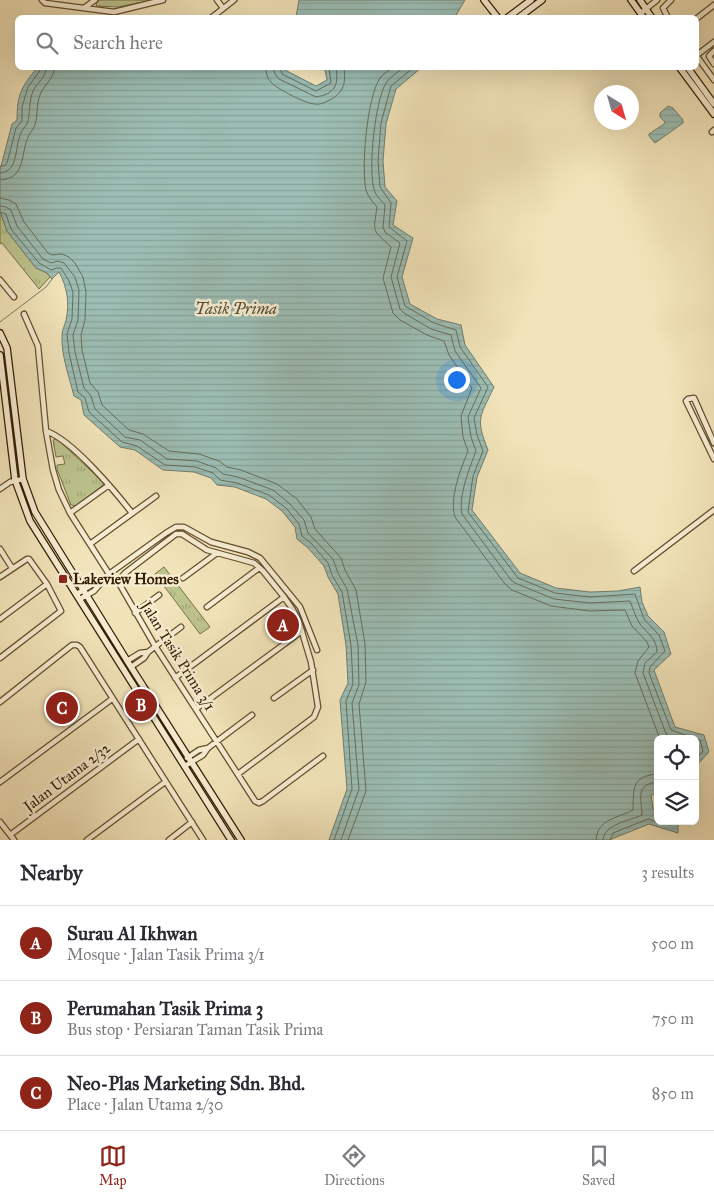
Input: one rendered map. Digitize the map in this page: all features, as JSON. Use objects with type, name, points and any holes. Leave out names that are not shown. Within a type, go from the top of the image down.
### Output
[{"type":"main road","points":[[484,0],[496,15]]},
{"type":"main road","points":[[511,15],[530,0]]},
{"type":"main road","points":[[522,15],[542,0]]},
{"type":"main road","points":[[631,0],[640,13]]},
{"type":"main road","points":[[644,3],[650,15]]},
{"type":"main road","points":[[681,70],[714,114]]},
{"type":"main road","points":[[689,70],[714,104]]},
{"type":"main road","points":[[0,333],[7,348],[23,479],[35,512],[84,593],[241,840]]},
{"type":"main road","points":[[0,355],[15,480],[30,521],[231,840]]},
{"type":"street","points":[[42,0],[45,3],[84,8],[114,15],[163,0]]},
{"type":"street","points":[[84,8],[95,0]]},
{"type":"street","points":[[218,0],[224,8]]},
{"type":"street","points":[[215,15],[234,0]]},
{"type":"street","points":[[640,13],[644,3],[657,0]]},
{"type":"street","points":[[666,15],[663,8],[671,0]]},
{"type":"street","points":[[699,17],[714,5]]},
{"type":"street","points":[[699,53],[714,42]]},
{"type":"street","points":[[714,50],[709,56],[714,64]]},
{"type":"street","points":[[699,58],[714,80]]},
{"type":"street","points":[[0,280],[14,297]]},
{"type":"street","points":[[24,314],[38,346],[46,431],[53,470],[59,490],[70,514],[109,574]]},
{"type":"street","points":[[714,443],[694,398],[688,399],[686,401],[714,459]]},
{"type":"street","points":[[46,431],[59,437],[109,485],[132,513]]},
{"type":"street","points":[[0,489],[15,480],[23,479]]},
{"type":"street","points":[[70,514],[109,485]]},
{"type":"street","points":[[90,544],[156,496]]},
{"type":"street","points":[[634,571],[714,510]]},
{"type":"street","points":[[78,597],[91,585],[100,583],[109,574],[176,527],[184,527],[210,542],[248,552],[260,558],[300,607],[317,650]]},
{"type":"street","name":"Jalan Tasik Prima 3/1","points":[[238,774],[314,717],[318,707],[313,670],[302,631],[293,610],[254,563],[208,550],[182,534],[176,534],[125,573],[119,580],[135,613],[155,646],[255,801],[259,803],[274,794],[323,756]]},
{"type":"street","points":[[0,549],[12,568]]},
{"type":"street","points":[[183,578],[217,553]]},
{"type":"street","points":[[0,576],[29,559],[61,611],[0,658]]},
{"type":"street","points":[[207,606],[259,568]]},
{"type":"street","points":[[0,619],[46,584]]},
{"type":"street","points":[[135,613],[158,595]]},
{"type":"street","points":[[175,678],[284,597]]},
{"type":"street","points":[[129,664],[140,653],[148,652],[181,627]]},
{"type":"street","points":[[196,709],[302,631]]},
{"type":"street","points":[[0,702],[72,645],[76,644],[80,647],[203,840]]},
{"type":"street","points":[[274,698],[313,670]]},
{"type":"street","points":[[0,782],[112,699]]},
{"type":"street","points":[[183,763],[199,750],[208,748],[252,715]]},
{"type":"street","name":"Jalan Utama 2/32","points":[[10,835],[139,740]]},
{"type":"street","points":[[87,840],[165,782]]},
{"type":"street","points":[[0,822],[14,840]]},
{"type":"street","points":[[168,840],[192,822]]},
{"type":"green space","points":[[100,0],[153,0],[118,7],[96,6]]},
{"type":"green space","points":[[0,211],[7,231],[36,268],[47,273],[50,277],[39,289],[2,243],[0,244]]},
{"type":"green space","points":[[57,439],[103,482],[103,485],[76,506],[71,505],[57,469],[57,465],[65,464],[63,456],[56,457],[53,440]]},
{"type":"green space","points":[[164,567],[210,627],[200,634],[155,574]]},
{"type":"water","points":[[299,0],[465,0],[456,15],[296,15]]},
{"type":"water","name":"Tasik Prima","points":[[35,70],[285,70],[316,86],[327,80],[325,70],[419,70],[396,89],[386,124],[383,161],[385,187],[397,201],[393,225],[413,238],[402,277],[410,304],[437,319],[461,325],[465,345],[494,387],[481,418],[481,431],[488,450],[477,477],[472,510],[520,573],[556,588],[590,592],[618,591],[640,587],[642,602],[648,616],[664,632],[671,654],[654,670],[675,727],[704,735],[709,752],[699,763],[699,735],[654,735],[654,794],[651,795],[654,809],[654,825],[678,825],[678,833],[649,824],[609,840],[329,840],[347,789],[340,700],[348,683],[346,645],[338,594],[324,566],[297,539],[295,527],[282,511],[266,499],[235,487],[217,485],[211,478],[194,472],[163,470],[135,450],[120,447],[84,415],[81,400],[74,396],[63,350],[62,333],[66,322],[68,301],[62,278],[59,272],[52,279],[47,273],[36,268],[7,231],[0,211],[0,170],[12,124],[17,120],[21,92]]},
{"type":"water","points":[[668,106],[673,108],[683,120],[683,123],[655,143],[649,134],[664,124],[665,122],[660,117],[660,113]]},
{"type":"waterway","points":[[0,322],[46,287],[52,279]]},
{"type":"place","name":"Lakeview Homes","points":[[63,579]]},
{"type":"place","name":"Surau Al Ikhwan","points":[[283,625]]},
{"type":"place","name":"Perumahan Tasik Prima 3","points":[[141,705]]},
{"type":"place","name":"Neo-Plas Marketing Sdn. Bhd.","points":[[62,708]]}]
